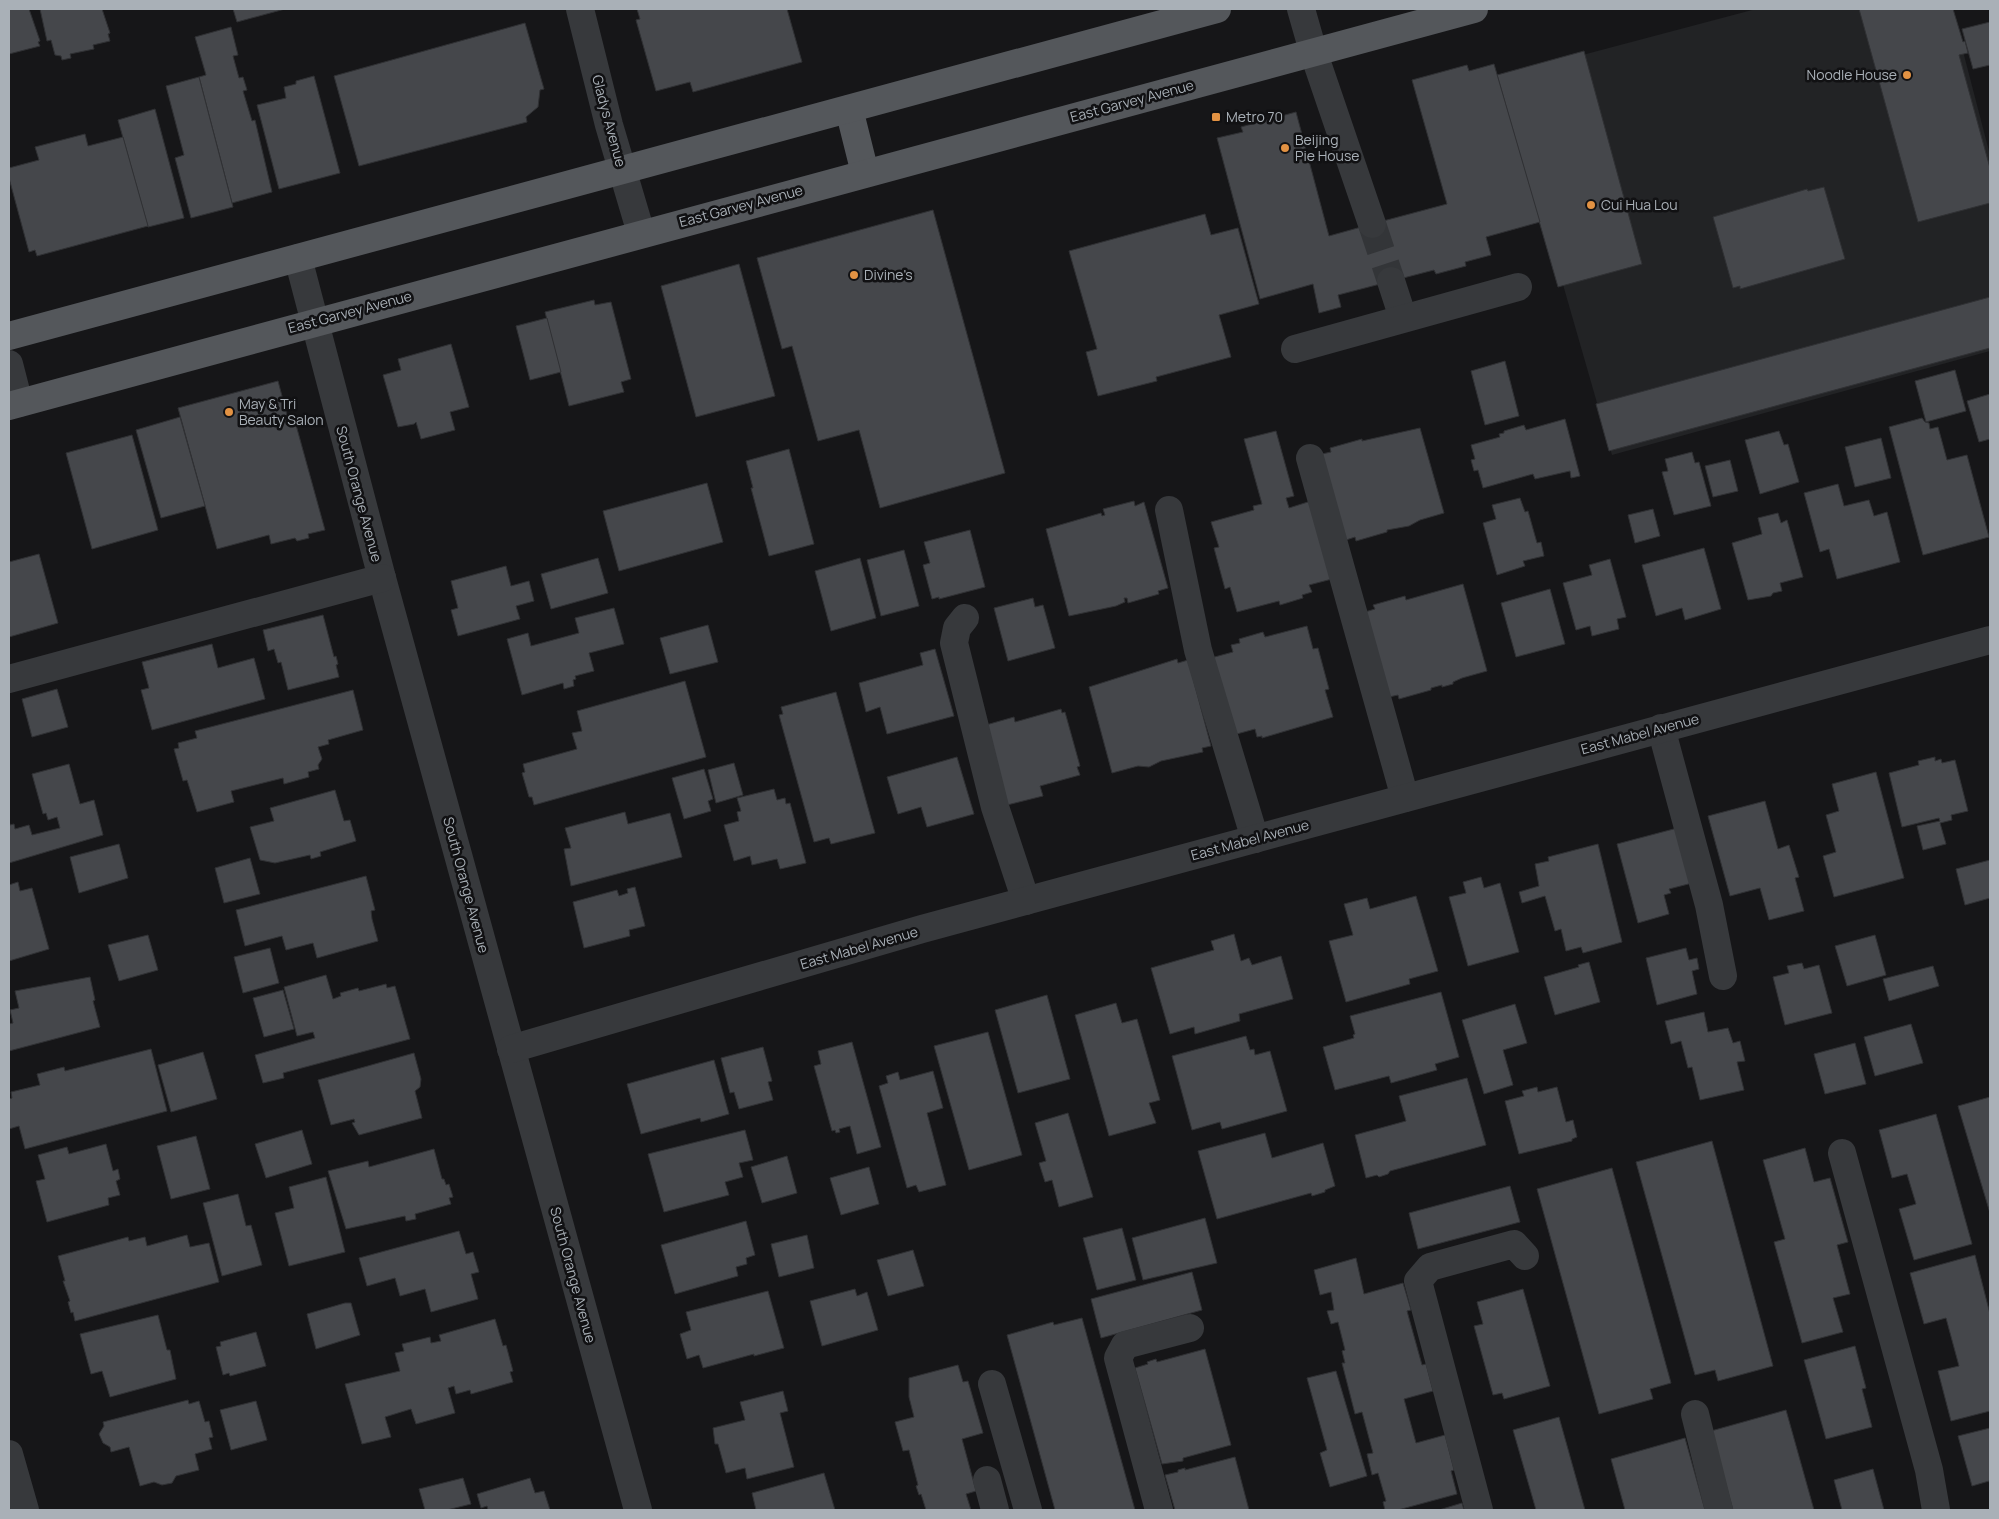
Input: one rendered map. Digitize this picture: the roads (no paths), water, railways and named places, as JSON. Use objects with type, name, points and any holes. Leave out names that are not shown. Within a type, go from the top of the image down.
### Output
[{"type":"main road","points":[[9,336],[1217,9]]},
{"type":"main road","name":"East Garvey Avenue","points":[[14,404],[1313,51],[1474,9]]},
{"type":"main road","points":[[849,109],[865,173]]},
{"type":"street","name":"Gladys Avenue","points":[[580,9],[622,171],[641,233]]},
{"type":"street","points":[[1301,9],[1313,51],[1372,224]]},
{"type":"street","name":"South Orange Avenue","points":[[298,258],[382,578],[638,1510]]},
{"type":"street","points":[[1391,281],[1403,318]]},
{"type":"street","points":[[1295,349],[1518,288]]},
{"type":"street","points":[[9,364],[14,404]]},
{"type":"street","points":[[1310,458],[1405,798]]},
{"type":"street","points":[[1169,510],[1198,650],[1255,838]]},
{"type":"street","points":[[9,679],[382,578]]},
{"type":"street","points":[[965,618],[957,628],[954,643],[995,807],[1026,901]]},
{"type":"street","name":"East Mabel Avenue","points":[[512,1050],[1026,901],[1990,640]]},
{"type":"street","points":[[1661,728],[1709,905],[1723,976]]},
{"type":"street","points":[[1842,1153],[1929,1470],[1936,1510]]},
{"type":"street","points":[[1479,1510],[1418,1282],[1430,1267],[1514,1244],[1525,1256]]},
{"type":"street","points":[[1159,1510],[1118,1358],[1125,1345],[1190,1328]]},
{"type":"street","points":[[992,1384],[1028,1510]]},
{"type":"street","points":[[1695,1414],[1719,1510]]},
{"type":"street","points":[[9,1454],[25,1510]]},
{"type":"street","points":[[986,1480],[995,1510]]},
{"type":"tunnel","points":[[1372,224],[1391,281]]},
{"type":"place","name":"Noodle House","points":[[1907,75]]},
{"type":"place","name":"Metro 70","points":[[1216,117]]},
{"type":"place","name":"Beijing Pie House","points":[[1285,148]]},
{"type":"place","name":"Cui Hua Lou","points":[[1591,205]]},
{"type":"place","name":"Divine's","points":[[854,275]]},
{"type":"place","name":"May & Tri Beauty Salon","points":[[229,412]]}]
